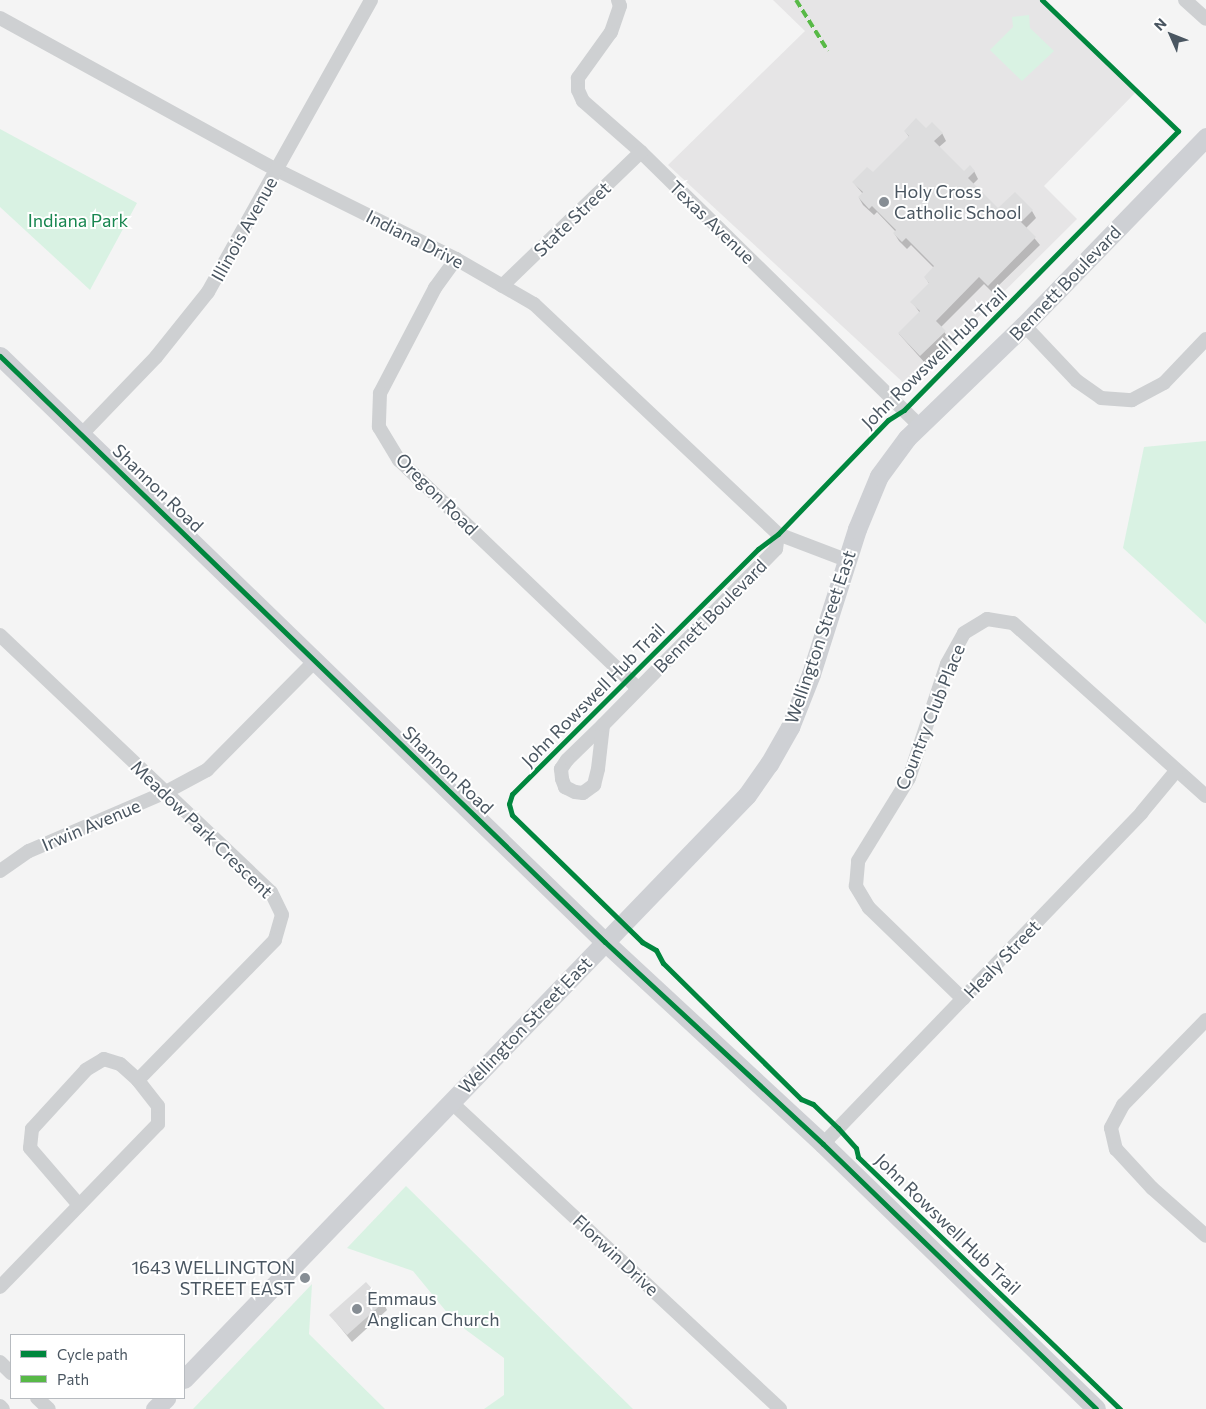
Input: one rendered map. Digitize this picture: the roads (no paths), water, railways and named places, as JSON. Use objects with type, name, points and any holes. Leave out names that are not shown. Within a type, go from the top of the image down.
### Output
[{"type":"main road","name":"Bennett Boulevard","points":[[920,426],[1024,325],[1206,136]]},
{"type":"main road","name":"Shannon Road","points":[[0,356],[606,942],[823,1144],[1096,1409]]},
{"type":"main road","name":"Wellington Street East","points":[[185,1378],[747,795],[769,764],[790,726],[810,674],[846,560],[879,476],[905,440],[920,426]]},
{"type":"main road","points":[[155,1409],[165,1399]]},
{"type":"street","name":"Texas Avenue","points":[[618,0],[620,6],[611,32],[578,78],[578,90],[583,101],[641,152],[920,426]]},
{"type":"street","points":[[1185,0],[1206,19]]},
{"type":"street","name":"Illinois Avenue","points":[[82,434],[156,357],[208,292],[277,170],[367,1]]},
{"type":"street","name":"Indiana Drive","points":[[0,18],[277,170],[456,259],[534,304],[778,534]]},
{"type":"street","name":"State Street","points":[[502,286],[641,152]]},
{"type":"street","name":"Oregon Road","points":[[456,259],[435,288],[380,393],[379,428],[399,460],[638,688]]},
{"type":"street","points":[[1024,325],[1077,381],[1101,398],[1132,400],[1164,383],[1206,340]]},
{"type":"street","points":[[778,534],[846,560]]},
{"type":"street","name":"Bennett Boulevard","points":[[603,725],[594,786],[583,793],[575,792],[565,787],[562,779],[562,769],[566,760],[603,725],[776,549],[778,534]]},
{"type":"street","name":"Country Club Place","points":[[963,999],[869,908],[856,886],[858,861],[909,778],[947,664],[964,634],[987,619],[1013,623],[1206,796]]},
{"type":"street","name":"Meadow Park Crescent","points":[[0,635],[271,892],[282,915],[274,940],[138,1080]]},
{"type":"street","name":"Irwin Avenue","points":[[0,871],[29,851],[166,792],[207,770],[315,661]]},
{"type":"street","name":"Healy Street","points":[[823,1144],[1142,812],[1176,771]]},
{"type":"street","points":[[1206,1020],[1123,1105],[1111,1128],[1116,1149],[1152,1188],[1206,1236]]},
{"type":"street","points":[[0,1287],[80,1205],[158,1124],[158,1106],[138,1080],[120,1064],[104,1059],[86,1070],[32,1129],[30,1148],[80,1205]]},
{"type":"street","name":"Florwin Drive","points":[[451,1102],[780,1409]]},
{"type":"street","points":[[0,1362],[10,1372]]},
{"type":"street","points":[[38,1399],[49,1409]]},
{"type":"street","points":[[0,1406],[3,1409]]},
{"type":"place","name":"Holy Cross Catholic School","points":[[884,202]]},
{"type":"place","name":"1643 WELLINGTON STREET EAST","points":[[305,1278]]},
{"type":"place","name":"Emmaus Anglican Church","points":[[357,1309]]},
{"type":"park label","name":"Indiana Park","points":[[78,220]]}]
